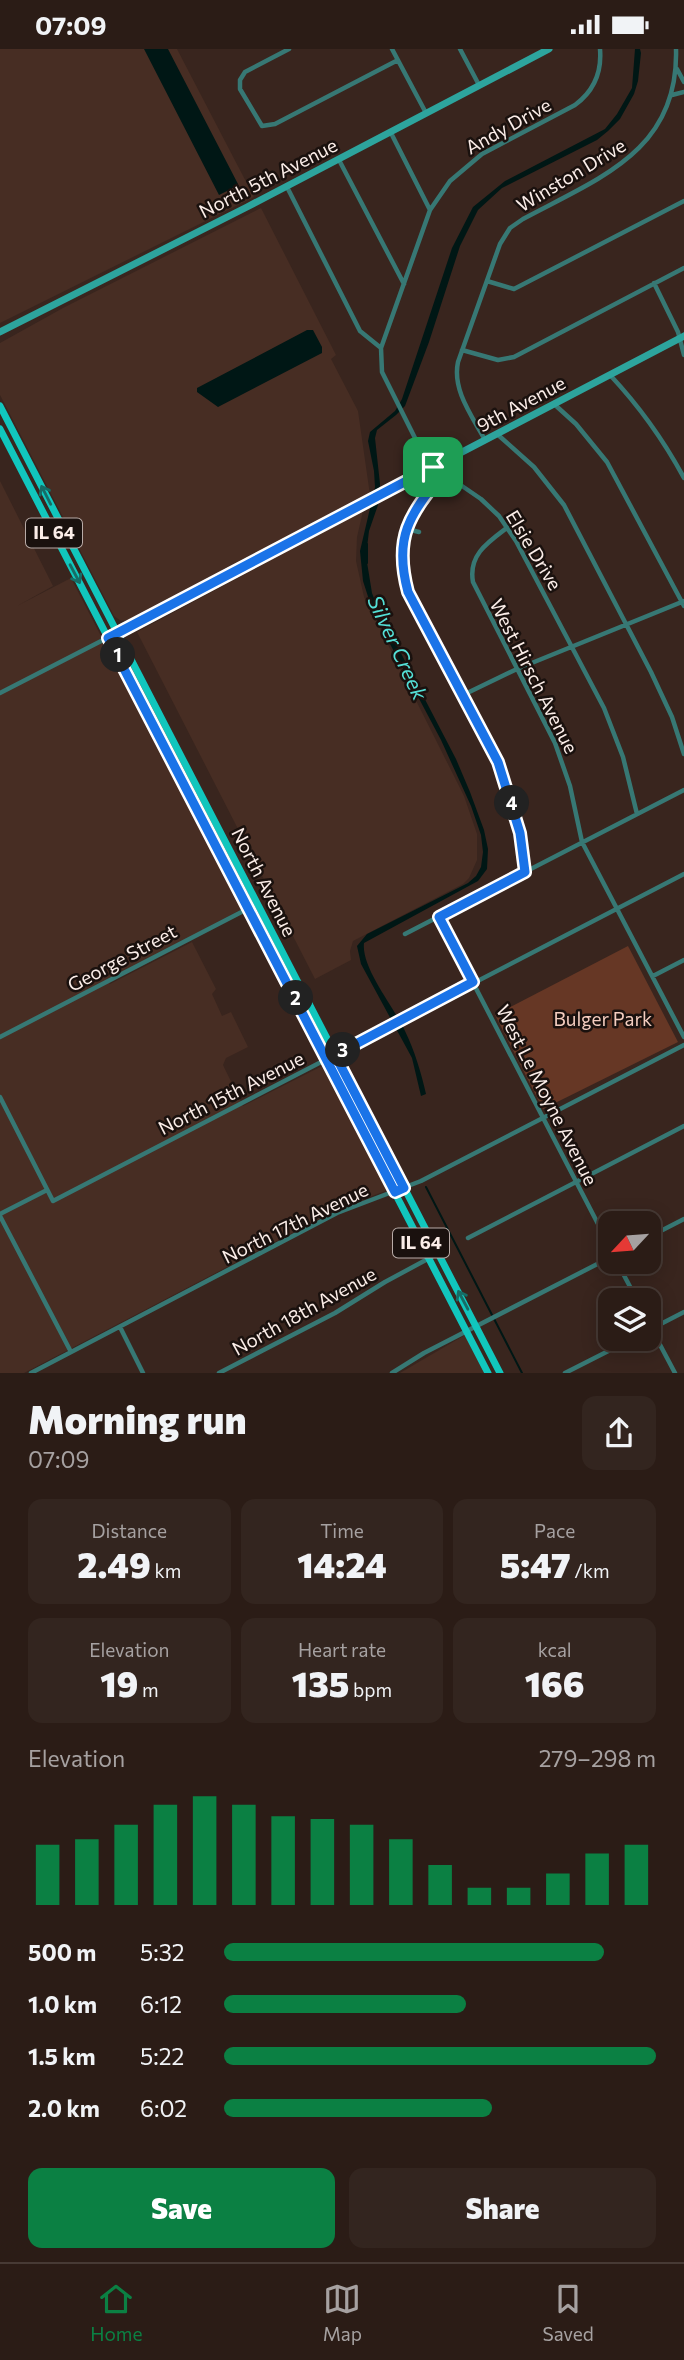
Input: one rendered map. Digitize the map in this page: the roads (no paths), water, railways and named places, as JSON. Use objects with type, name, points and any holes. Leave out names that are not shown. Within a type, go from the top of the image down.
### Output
[{"type":"main road","name":"North Avenue","points":[[0,406],[500,1373]]},
{"type":"main road","name":"North Avenue","points":[[0,429],[488,1373]]},
{"type":"street","points":[[289,49],[242,75],[240,89],[262,126],[271,125],[398,60]]},
{"type":"street","points":[[392,49],[426,113]]},
{"type":"street","points":[[460,49],[479,86]]},
{"type":"street","name":"North 5th Avenue","points":[[0,332],[479,86],[532,53],[549,49]]},
{"type":"street","name":"Andy Drive","points":[[381,348],[430,210],[450,181],[482,154],[575,106],[586,97],[598,75],[600,49]]},
{"type":"street","name":"Winston Drive","points":[[485,440],[458,387],[456,374],[500,244],[510,228],[523,219],[628,160],[656,130],[672,95],[677,49]]},
{"type":"street","points":[[677,68],[684,82]]},
{"type":"street","points":[[672,95],[684,92]]},
{"type":"street","points":[[390,132],[430,210]]},
{"type":"street","points":[[338,159],[404,284]]},
{"type":"street","points":[[286,186],[360,331],[381,348]]},
{"type":"street","points":[[487,281],[514,289],[684,201]]},
{"type":"street","points":[[462,350],[498,360],[514,357],[684,268]]},
{"type":"street","points":[[654,283],[678,332],[684,355]]},
{"type":"street","name":"9th Avenue","points":[[0,693],[610,375],[682,342]]},
{"type":"street","name":"Elsie Drive","points":[[381,348],[382,372],[427,462],[481,499],[508,527],[604,708],[617,740],[637,814]]},
{"type":"street","points":[[610,375],[636,402],[658,432],[684,478]]},
{"type":"street","points":[[463,695],[517,669],[683,603],[607,462],[576,424],[554,404]]},
{"type":"street","points":[[497,434],[534,467],[554,491],[627,624],[672,717],[684,754]]},
{"type":"street","points":[[443,473],[411,516],[407,529],[402,558],[408,592],[498,762],[520,833],[525,872]]},
{"type":"street","name":"West Hirsch Avenue","points":[[508,527],[477,554],[471,574],[475,588],[561,757],[582,842],[684,1037]]},
{"type":"street","points":[[407,529],[419,532]]},
{"type":"street","points":[[404,934],[684,790]]},
{"type":"street","name":"North 15th Avenue","points":[[47,1189],[53,1201],[684,874]]},
{"type":"street","name":"George Street","points":[[0,1038],[257,903]]},
{"type":"street","name":"West Le Moyne Avenue","points":[[439,917],[598,1224]]},
{"type":"street","points":[[653,976],[684,960]]},
{"type":"street","name":"North 17th Avenue","points":[[32,1373],[337,1213],[421,1181],[684,1045]]},
{"type":"street","points":[[0,1097],[47,1189],[0,1215],[71,1352]]},
{"type":"street","points":[[468,1238],[684,1126]]},
{"type":"street","points":[[662,1230],[684,1219]]},
{"type":"street","name":"North 18th Avenue","points":[[219,1373],[335,1314],[386,1281],[438,1253]]},
{"type":"street","points":[[392,1373],[422,1354],[598,1264]]},
{"type":"street","points":[[661,1322],[684,1312]]},
{"type":"street","points":[[120,1327],[143,1373]]},
{"type":"street","points":[[661,1347],[675,1373]]},
{"type":"street","points":[[565,1373],[608,1351]]},
{"type":"water","points":[[144,49],[168,49],[237,186],[219,195]]},
{"type":"water","points":[[635,49],[640,49],[641,53],[638,81],[620,119],[597,140],[502,188],[478,210],[460,246],[405,406],[377,430],[375,438],[380,484],[366,556],[372,593],[456,759],[484,830],[488,849],[487,869],[478,881],[364,943],[364,953],[373,976],[400,1021],[415,1054],[426,1094],[421,1096],[412,1058],[361,964],[357,946],[367,934],[468,883],[481,867],[483,852],[481,835],[471,806],[441,740],[373,612],[363,581],[360,551],[375,487],[368,441],[370,432],[395,411],[402,399],[452,248],[473,207],[505,181],[605,129],[632,88]]},
{"type":"water","points":[[307,330],[313,330],[322,347],[322,353],[218,407],[197,392],[197,388]]},
{"type":"waterway","name":"Silver Creek","points":[[367,544],[367,563]]},
{"type":"waterway","points":[[426,1187],[522,1373]]},
{"type":"park label","name":"Bulger Park","points":[[603,1019]]}]
